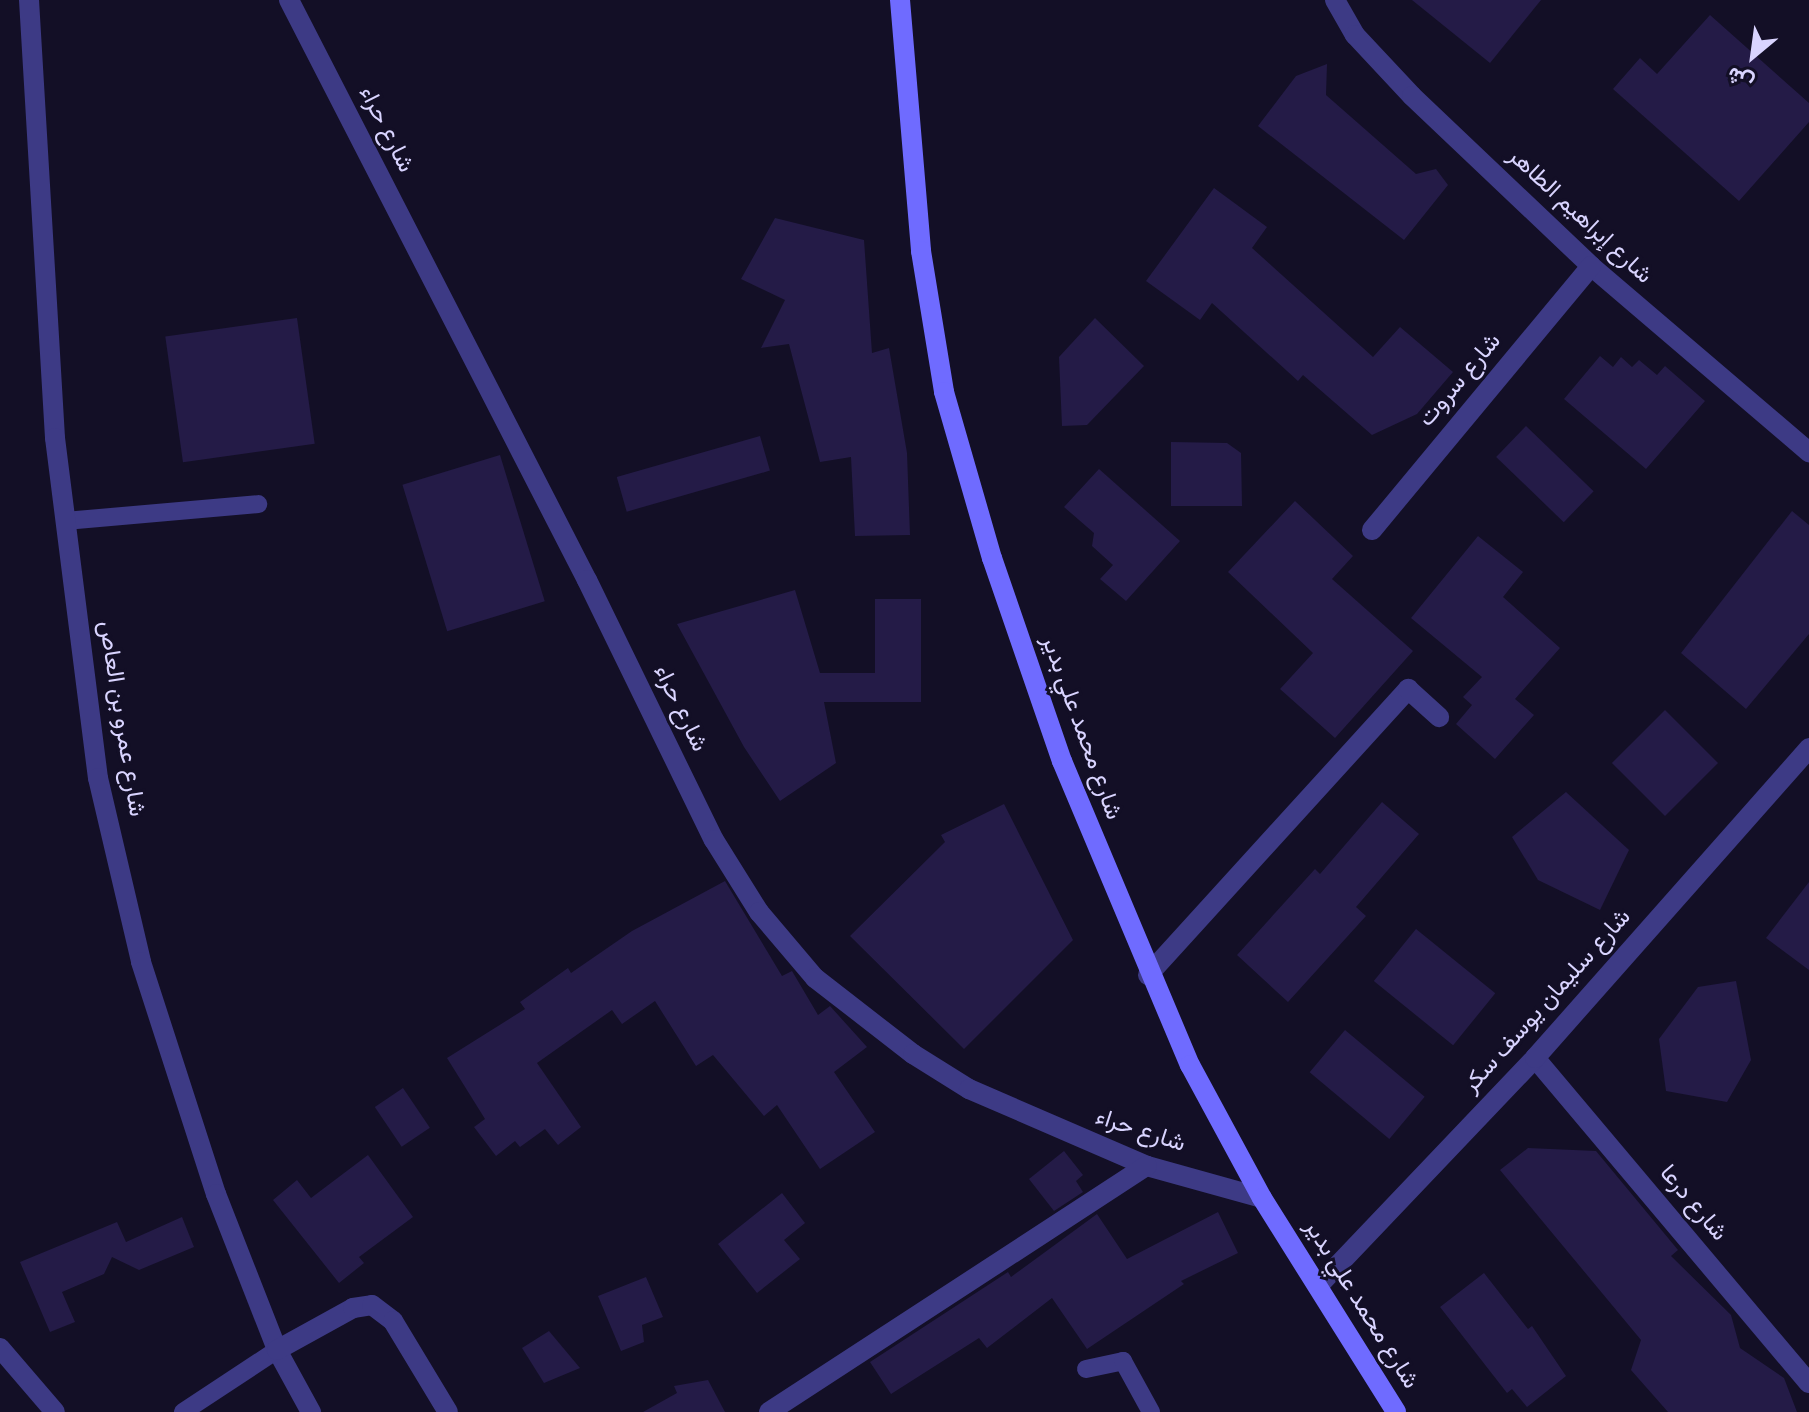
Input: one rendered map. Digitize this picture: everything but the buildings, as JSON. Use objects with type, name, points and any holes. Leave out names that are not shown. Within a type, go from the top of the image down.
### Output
[{"type":"street","name":"شارع عمرو بن العاص","points":[[29,0],[47,332],[65,521],[98,778],[141,962],[216,1194],[277,1350],[311,1412]]},
{"type":"street","name":"شارع حراء","points":[[289,0],[587,580],[714,840],[759,912],[815,978],[913,1054],[1026,1117],[1147,1166],[1262,1198]]},
{"type":"street","name":"شارع محمد علي بدير","points":[[900,0],[919,236],[944,392],[992,558],[1062,761],[1148,975],[1262,1198],[1396,1412]]},
{"type":"street","name":"شارع إبراهيم الطاهر","points":[[1335,0],[1355,35],[1412,96],[1591,266],[1809,452]]},
{"type":"street","name":"شارع سروت","points":[[1372,530],[1591,266]]},
{"type":"street","points":[[1148,975],[1408,689],[1439,717]]},
{"type":"street","name":"شارع سليمان يوسف سكر","points":[[1318,1286],[1535,1058],[1809,748]]},
{"type":"street","name":"شارع درعا","points":[[1535,1058],[1809,1383]]},
{"type":"street","points":[[769,1412],[1147,1166]]},
{"type":"street","points":[[277,1350],[353,1308],[372,1305],[393,1321],[448,1412]]},
{"type":"street","points":[[0,1348],[55,1412]]},
{"type":"lane","points":[[65,521],[258,504]]},
{"type":"lane","points":[[183,1412],[277,1350]]},
{"type":"lane","points":[[1086,1369],[1123,1361],[1151,1412]]}]
